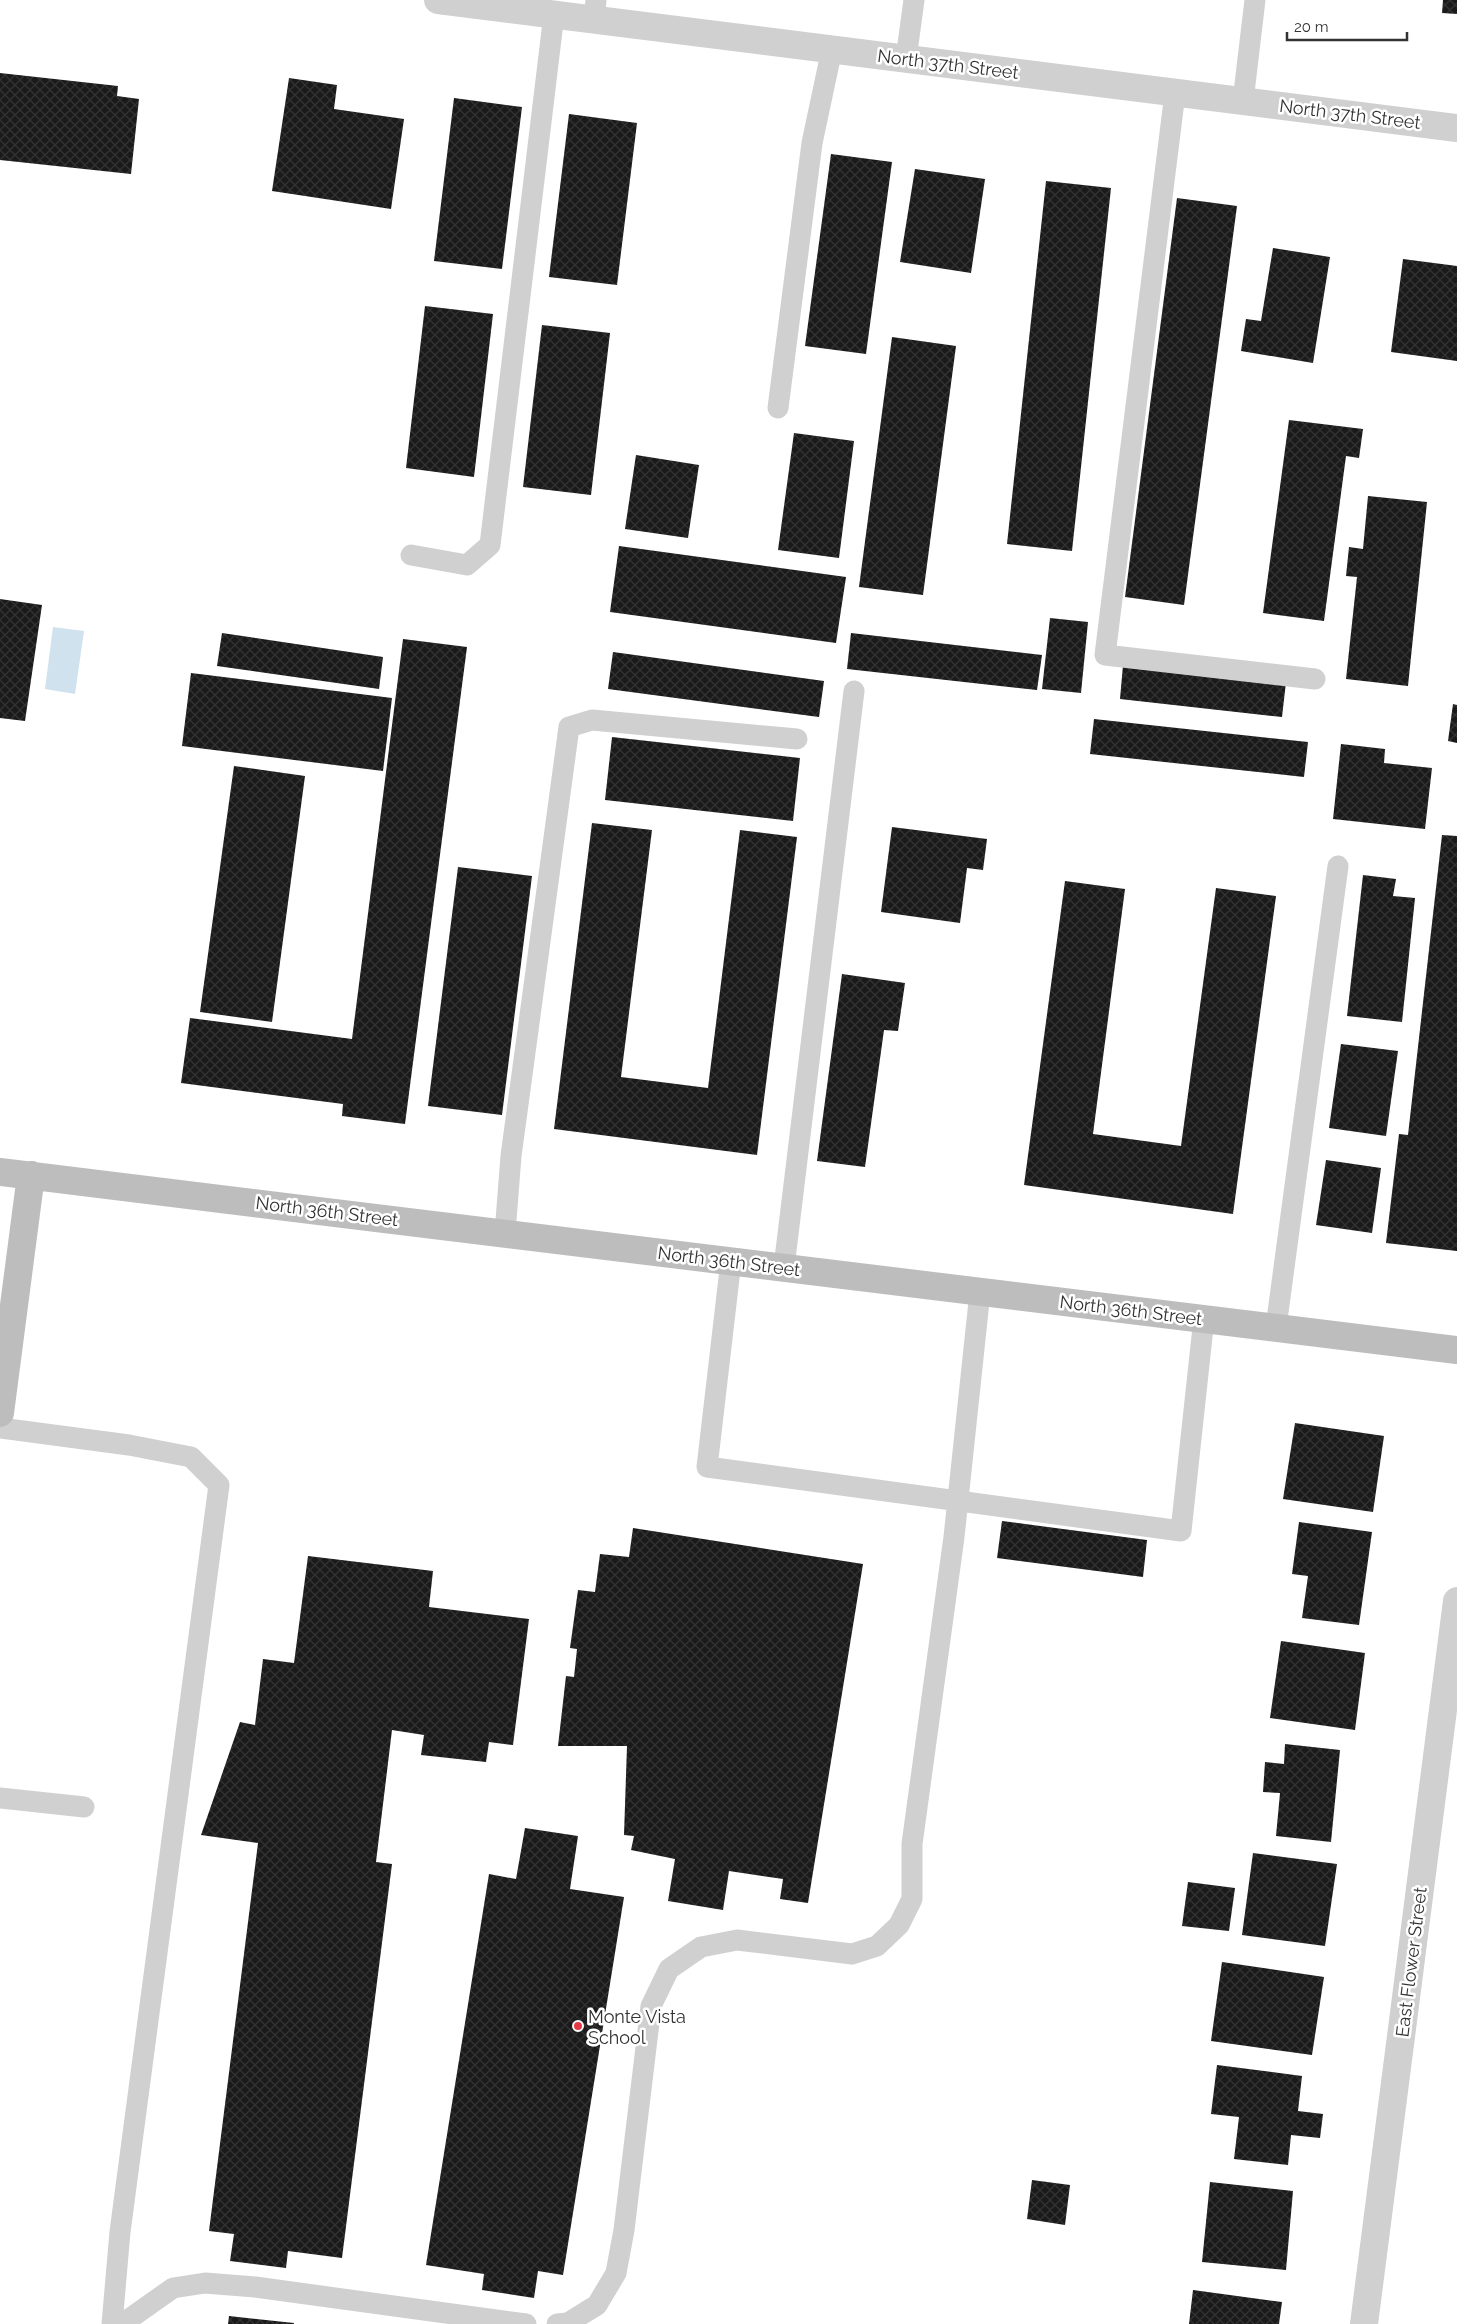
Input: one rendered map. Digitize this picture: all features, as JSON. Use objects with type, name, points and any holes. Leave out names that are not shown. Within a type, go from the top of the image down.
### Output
[{"type":"main road","name":"North 36th Street","points":[[0,1172],[1457,1350]]},
{"type":"main road","points":[[0,1413],[31,1175]]},
{"type":"street","name":"North 37th Street","points":[[438,0],[554,14],[595,10],[832,49],[1457,128]]},
{"type":"street","name":"East Flower Street","points":[[1364,2324],[1457,1600]]},
{"type":"lane","points":[[906,59],[914,0]]},
{"type":"lane","points":[[1243,101],[1255,0]]},
{"type":"lane","points":[[411,555],[467,565],[490,545],[554,14]]},
{"type":"lane","points":[[778,408],[812,143],[832,49]]},
{"type":"lane","points":[[1175,93],[1105,655],[1315,679]]},
{"type":"lane","points":[[784,1267],[854,691]]},
{"type":"lane","points":[[505,1233],[511,1156],[569,727],[592,720],[797,739]]},
{"type":"lane","points":[[1276,1327],[1338,866]]},
{"type":"lane","points":[[731,1261],[707,1467],[1181,1531],[1204,1318]]},
{"type":"lane","points":[[557,2324],[568,2323],[597,2305],[616,2273],[624,2230],[651,2006],[670,1969],[701,1947],[737,1940],[852,1954],[877,1946],[899,1925],[912,1899],[912,1844],[958,1500],[980,1292]]},
{"type":"lane","points":[[0,1428],[130,1445],[191,1456],[220,1485],[120,2232],[112,2324]]},
{"type":"lane","points":[[0,1798],[84,1807]]},
{"type":"lane","points":[[122,2324],[173,2288],[205,2283],[526,2324]]},
{"type":"water","points":[[53,627],[84,631],[75,694],[45,689]]},
{"type":"building","points":[[1443,0],[1457,0],[1457,14],[1442,13]]},
{"type":"building","points":[[0,73],[118,86],[117,96],[139,99],[131,174],[0,160]]},
{"type":"building","points":[[289,78],[337,85],[334,109],[404,119],[391,209],[272,191]]},
{"type":"building","points":[[454,98],[522,107],[502,269],[434,261]]},
{"type":"building","points":[[569,114],[637,123],[617,285],[549,277]]},
{"type":"building","points":[[831,154],[892,162],[866,354],[805,346]]},
{"type":"building","points":[[915,169],[985,179],[971,273],[900,262]]},
{"type":"building","points":[[1046,181],[1111,188],[1072,551],[1007,544]]},
{"type":"building","points":[[1177,198],[1237,206],[1184,605],[1125,597]]},
{"type":"building","points":[[1273,248],[1330,257],[1313,363],[1241,351],[1246,319],[1261,321]]},
{"type":"building","points":[[1403,259],[1457,266],[1457,361],[1391,352]]},
{"type":"building","points":[[425,306],[493,314],[474,477],[406,468]]},
{"type":"building","points":[[542,325],[610,333],[591,495],[523,487]]},
{"type":"building","points":[[892,337],[956,346],[923,595],[859,587]]},
{"type":"building","points":[[1289,420],[1363,429],[1359,458],[1346,456],[1324,621],[1263,613]]},
{"type":"building","points":[[794,433],[854,441],[839,558],[778,550]]},
{"type":"building","points":[[636,455],[699,465],[688,538],[625,529]]},
{"type":"building","points":[[1368,496],[1427,502],[1408,686],[1346,679],[1357,577],[1346,576],[1349,547],[1363,549]]},
{"type":"building","points":[[619,546],[846,577],[836,643],[610,612]]},
{"type":"building","points":[[0,599],[42,605],[25,721],[0,718]]},
{"type":"building","points":[[1050,618],[1088,622],[1081,693],[1042,689]]},
{"type":"building","points":[[222,633],[383,657],[379,689],[217,666]]},
{"type":"building","points":[[851,633],[1042,655],[1037,690],[847,669]]},
{"type":"building","points":[[403,639],[467,647],[405,1124],[342,1116],[343,1104],[181,1083],[190,1018],[352,1039]]},
{"type":"building","points":[[613,652],[824,681],[819,717],[608,689]]},
{"type":"building","points":[[1123,665],[1286,682],[1282,717],[1120,699]]},
{"type":"building","points":[[191,673],[392,698],[383,771],[182,746]]},
{"type":"building","points":[[1453,704],[1457,705],[1457,743],[1448,741]]},
{"type":"building","points":[[1094,719],[1308,742],[1304,777],[1090,754]]},
{"type":"building","points":[[612,737],[800,758],[793,821],[605,800]]},
{"type":"building","points":[[1341,744],[1385,749],[1384,763],[1432,768],[1425,829],[1333,819]]},
{"type":"building","points":[[234,766],[305,776],[272,1022],[200,1012]]},
{"type":"building","points":[[592,823],[652,830],[621,1077],[708,1088],[740,830],[797,837],[757,1155],[554,1129]]},
{"type":"building","points":[[892,827],[987,839],[983,870],[967,868],[960,923],[881,912]]},
{"type":"building","points":[[1442,835],[1457,836],[1457,1251],[1386,1243],[1399,1134],[1408,1135]]},
{"type":"building","points":[[458,867],[532,876],[502,1115],[428,1106]]},
{"type":"building","points":[[1363,875],[1396,879],[1393,896],[1415,898],[1402,1022],[1347,1016]]},
{"type":"building","points":[[1065,881],[1125,889],[1093,1134],[1181,1146],[1216,888],[1276,896],[1233,1214],[1024,1185]]},
{"type":"building","points":[[842,974],[905,983],[898,1031],[884,1030],[865,1167],[817,1161]]},
{"type":"building","points":[[1341,1044],[1398,1051],[1386,1136],[1329,1128]]},
{"type":"building","points":[[1326,1160],[1381,1168],[1372,1233],[1316,1225]]},
{"type":"building","points":[[1295,1423],[1384,1436],[1373,1512],[1283,1499]]},
{"type":"building","points":[[1002,1521],[1147,1540],[1143,1577],[997,1558]]},
{"type":"building","points":[[1299,1522],[1372,1532],[1359,1625],[1302,1618],[1308,1576],[1292,1574]]},
{"type":"building","points":[[633,1528],[863,1564],[808,1903],[780,1899],[783,1879],[729,1871],[723,1910],[668,1901],[675,1859],[631,1850],[634,1836],[624,1835],[627,1746],[558,1746],[566,1676],[574,1677],[577,1649],[570,1648],[578,1590],[595,1592],[600,1554],[629,1557]]},
{"type":"building","points":[[308,1556],[433,1571],[429,1607],[529,1619],[513,1745],[489,1742],[486,1762],[421,1755],[424,1735],[392,1730],[376,1862],[392,1864],[342,2258],[288,2251],[286,2268],[230,2261],[234,2234],[209,2231],[258,1843],[201,1835],[240,1722],[255,1725],[263,1659],[294,1663]]},
{"type":"building","points":[[1281,1641],[1365,1653],[1355,1730],[1270,1718]]},
{"type":"building","points":[[1285,1744],[1340,1750],[1331,1842],[1276,1836],[1280,1793],[1263,1792],[1265,1762],[1284,1764]]},
{"type":"building","points":[[525,1828],[578,1836],[570,1889],[624,1897],[563,2275],[538,2271],[534,2298],[482,2290],[484,2274],[426,2265],[489,1874],[516,1879]]},
{"type":"building","points":[[1253,1853],[1337,1864],[1325,1946],[1242,1935]]},
{"type":"building","points":[[1188,1882],[1235,1888],[1229,1931],[1182,1926]]},
{"type":"building","points":[[1222,1962],[1324,1977],[1312,2055],[1211,2041]]},
{"type":"building","points":[[1217,2065],[1302,2076],[1298,2111],[1323,2114],[1320,2138],[1291,2135],[1288,2165],[1234,2159],[1239,2117],[1211,2114]]},
{"type":"building","points":[[1032,2180],[1070,2185],[1065,2225],[1027,2219]]},
{"type":"building","points":[[1210,2182],[1293,2191],[1286,2270],[1202,2262]]},
{"type":"building","points":[[1193,2290],[1282,2302],[1279,2324],[1189,2324]]},
{"type":"building","points":[[229,2316],[294,2323],[294,2324],[228,2324]]},
{"type":"place","name":"Monte Vista School","points":[[578,2026]]}]
